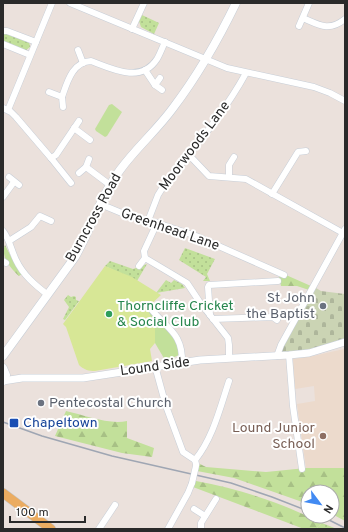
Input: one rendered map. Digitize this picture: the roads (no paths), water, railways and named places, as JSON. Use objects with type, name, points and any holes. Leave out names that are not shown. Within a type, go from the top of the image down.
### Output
[{"type":"main road","name":"Burncross Road","points":[[4,356],[75,257],[110,185],[139,146],[174,107],[206,60],[220,36],[236,3]]},
{"type":"main road","name":"Lound Side","points":[[3,381],[6,374],[4,369]]},
{"type":"main road","points":[[3,493],[51,529]]},
{"type":"street","points":[[52,3],[5,109],[16,117],[52,158],[71,183]]},
{"type":"street","points":[[70,3],[226,68],[318,88],[345,101]]},
{"type":"street","points":[[132,29],[144,3]]},
{"type":"street","points":[[299,26],[309,3]]},
{"type":"street","points":[[303,18],[325,26],[336,25],[345,19]]},
{"type":"street","points":[[3,31],[36,42]]},
{"type":"street","points":[[64,107],[62,97],[74,70],[78,66],[91,61],[131,74],[145,70],[150,66],[158,58],[165,42]]},
{"type":"street","points":[[3,44],[30,55]]},
{"type":"street","points":[[78,50],[83,63]]},
{"type":"street","points":[[145,70],[155,85],[162,90]]},
{"type":"street","name":"Moorwoods Lane","points":[[148,221],[158,195],[163,187],[225,107],[246,73]]},
{"type":"street","points":[[155,85],[160,78]]},
{"type":"street","points":[[49,92],[62,97]]},
{"type":"street","points":[[52,158],[56,155],[79,121]]},
{"type":"street","points":[[74,128],[90,140]]},
{"type":"street","points":[[272,194],[298,152],[306,151]]},
{"type":"street","points":[[189,155],[209,176],[229,176],[246,179],[344,231],[281,345],[277,356]]},
{"type":"street","points":[[229,176],[229,165],[234,157]]},
{"type":"street","points":[[79,173],[86,167],[89,159]]},
{"type":"street","points":[[86,167],[110,185]]},
{"type":"street","points":[[3,197],[14,181]]},
{"type":"street","name":"Greenhead Lane","points":[[100,204],[119,213],[157,223],[213,243],[284,275]]},
{"type":"street","points":[[9,241],[31,228],[40,216],[51,221]]},
{"type":"street","points":[[157,223],[144,251],[146,258],[187,283],[228,338],[230,345],[229,358]]},
{"type":"street","points":[[3,231],[9,241],[20,268],[27,278],[48,295]]},
{"type":"street","points":[[139,266],[146,258]]},
{"type":"street","points":[[211,317],[208,287],[210,284],[278,281]]},
{"type":"street","points":[[151,309],[177,338],[182,351],[182,363]]},
{"type":"street","points":[[211,317],[273,317],[277,320]]},
{"type":"street","name":"Lound Side","points":[[3,381],[22,378],[83,378],[182,363],[229,358],[310,353],[345,342]]},
{"type":"street","points":[[288,355],[293,406],[302,469]]},
{"type":"street","points":[[155,366],[166,406],[183,452],[195,463]]},
{"type":"street","name":"Lound Side","points":[[4,369],[22,378]]},
{"type":"street","points":[[168,529],[188,493],[192,483],[195,463],[210,434],[229,381]]},
{"type":"street","points":[[201,529],[201,523],[216,499]]},
{"type":"street","points":[[99,529],[115,505]]},
{"type":"street","points":[[194,509],[205,516]]},
{"type":"railway","points":[[3,422],[42,436],[112,456],[231,483],[300,508]]},
{"type":"railway","points":[[337,524],[345,528]]},
{"type":"place","name":"St John the Baptist","points":[[323,306]]},
{"type":"place","name":"Thorncliffe Cricket & Social Club","points":[[109,314]]},
{"type":"place","name":"Pentecostal Church","points":[[41,403]]},
{"type":"place","name":"Chapeltown","points":[[14,423]]},
{"type":"place","name":"Lound Junior School","points":[[323,436]]}]
